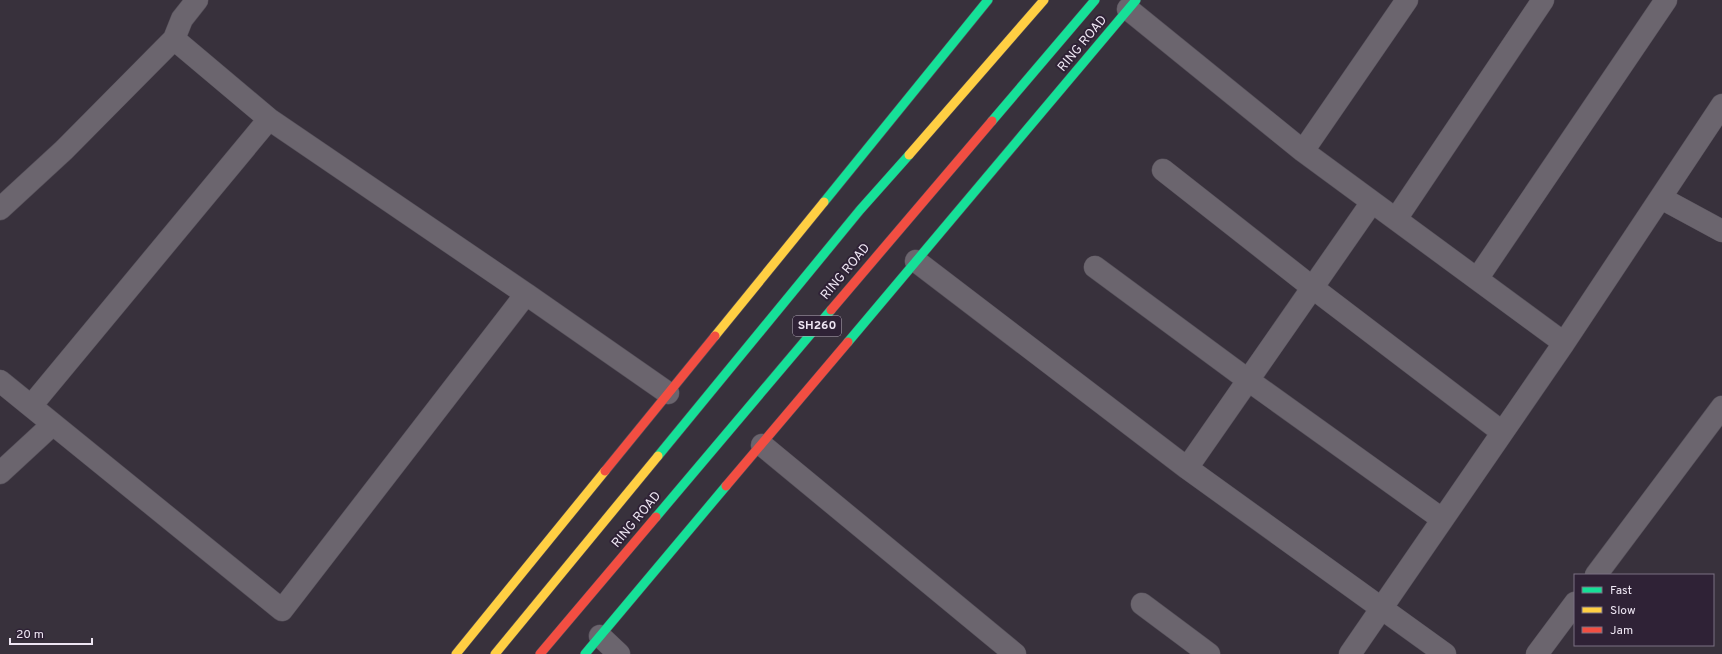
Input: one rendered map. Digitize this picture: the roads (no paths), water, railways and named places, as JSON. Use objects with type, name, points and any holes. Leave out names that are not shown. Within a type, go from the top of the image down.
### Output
[{"type":"main road","points":[[456,654],[988,0]]},
{"type":"main road","name":"RING ROAD","points":[[495,654],[860,210],[1044,0]]},
{"type":"main road","name":"RING ROAD","points":[[540,654],[1095,0]]},
{"type":"main road","name":"RING ROAD","points":[[585,654],[1132,5]]},
{"type":"street","points":[[0,209],[64,150],[174,39],[182,19],[197,0]]},
{"type":"street","points":[[1303,151],[1408,0]]},
{"type":"street","points":[[1396,219],[1543,0]]},
{"type":"street","points":[[1477,279],[1666,0]]},
{"type":"street","points":[[1132,5],[1303,151],[1564,343]]},
{"type":"street","points":[[174,39],[269,119],[526,294],[668,393]]},
{"type":"street","points":[[1350,654],[1564,343],[1722,105]]},
{"type":"street","points":[[32,406],[269,119]]},
{"type":"street","points":[[1163,170],[1313,288],[1502,432]]},
{"type":"street","points":[[1661,198],[1722,232]]},
{"type":"street","points":[[1187,468],[1372,202]]},
{"type":"street","points":[[916,261],[1187,468],[1445,654]]},
{"type":"street","points":[[1095,267],[1248,380],[1442,519]]},
{"type":"street","points":[[0,381],[282,610],[526,294]]},
{"type":"street","points":[[1597,574],[1722,407]]},
{"type":"street","points":[[0,473],[53,424]]},
{"type":"street","points":[[762,445],[1015,654]]},
{"type":"street","points":[[1142,604],[1209,654]]},
{"type":"street","points":[[1537,654],[1574,604]]},
{"type":"street","points":[[600,636],[619,654]]}]
